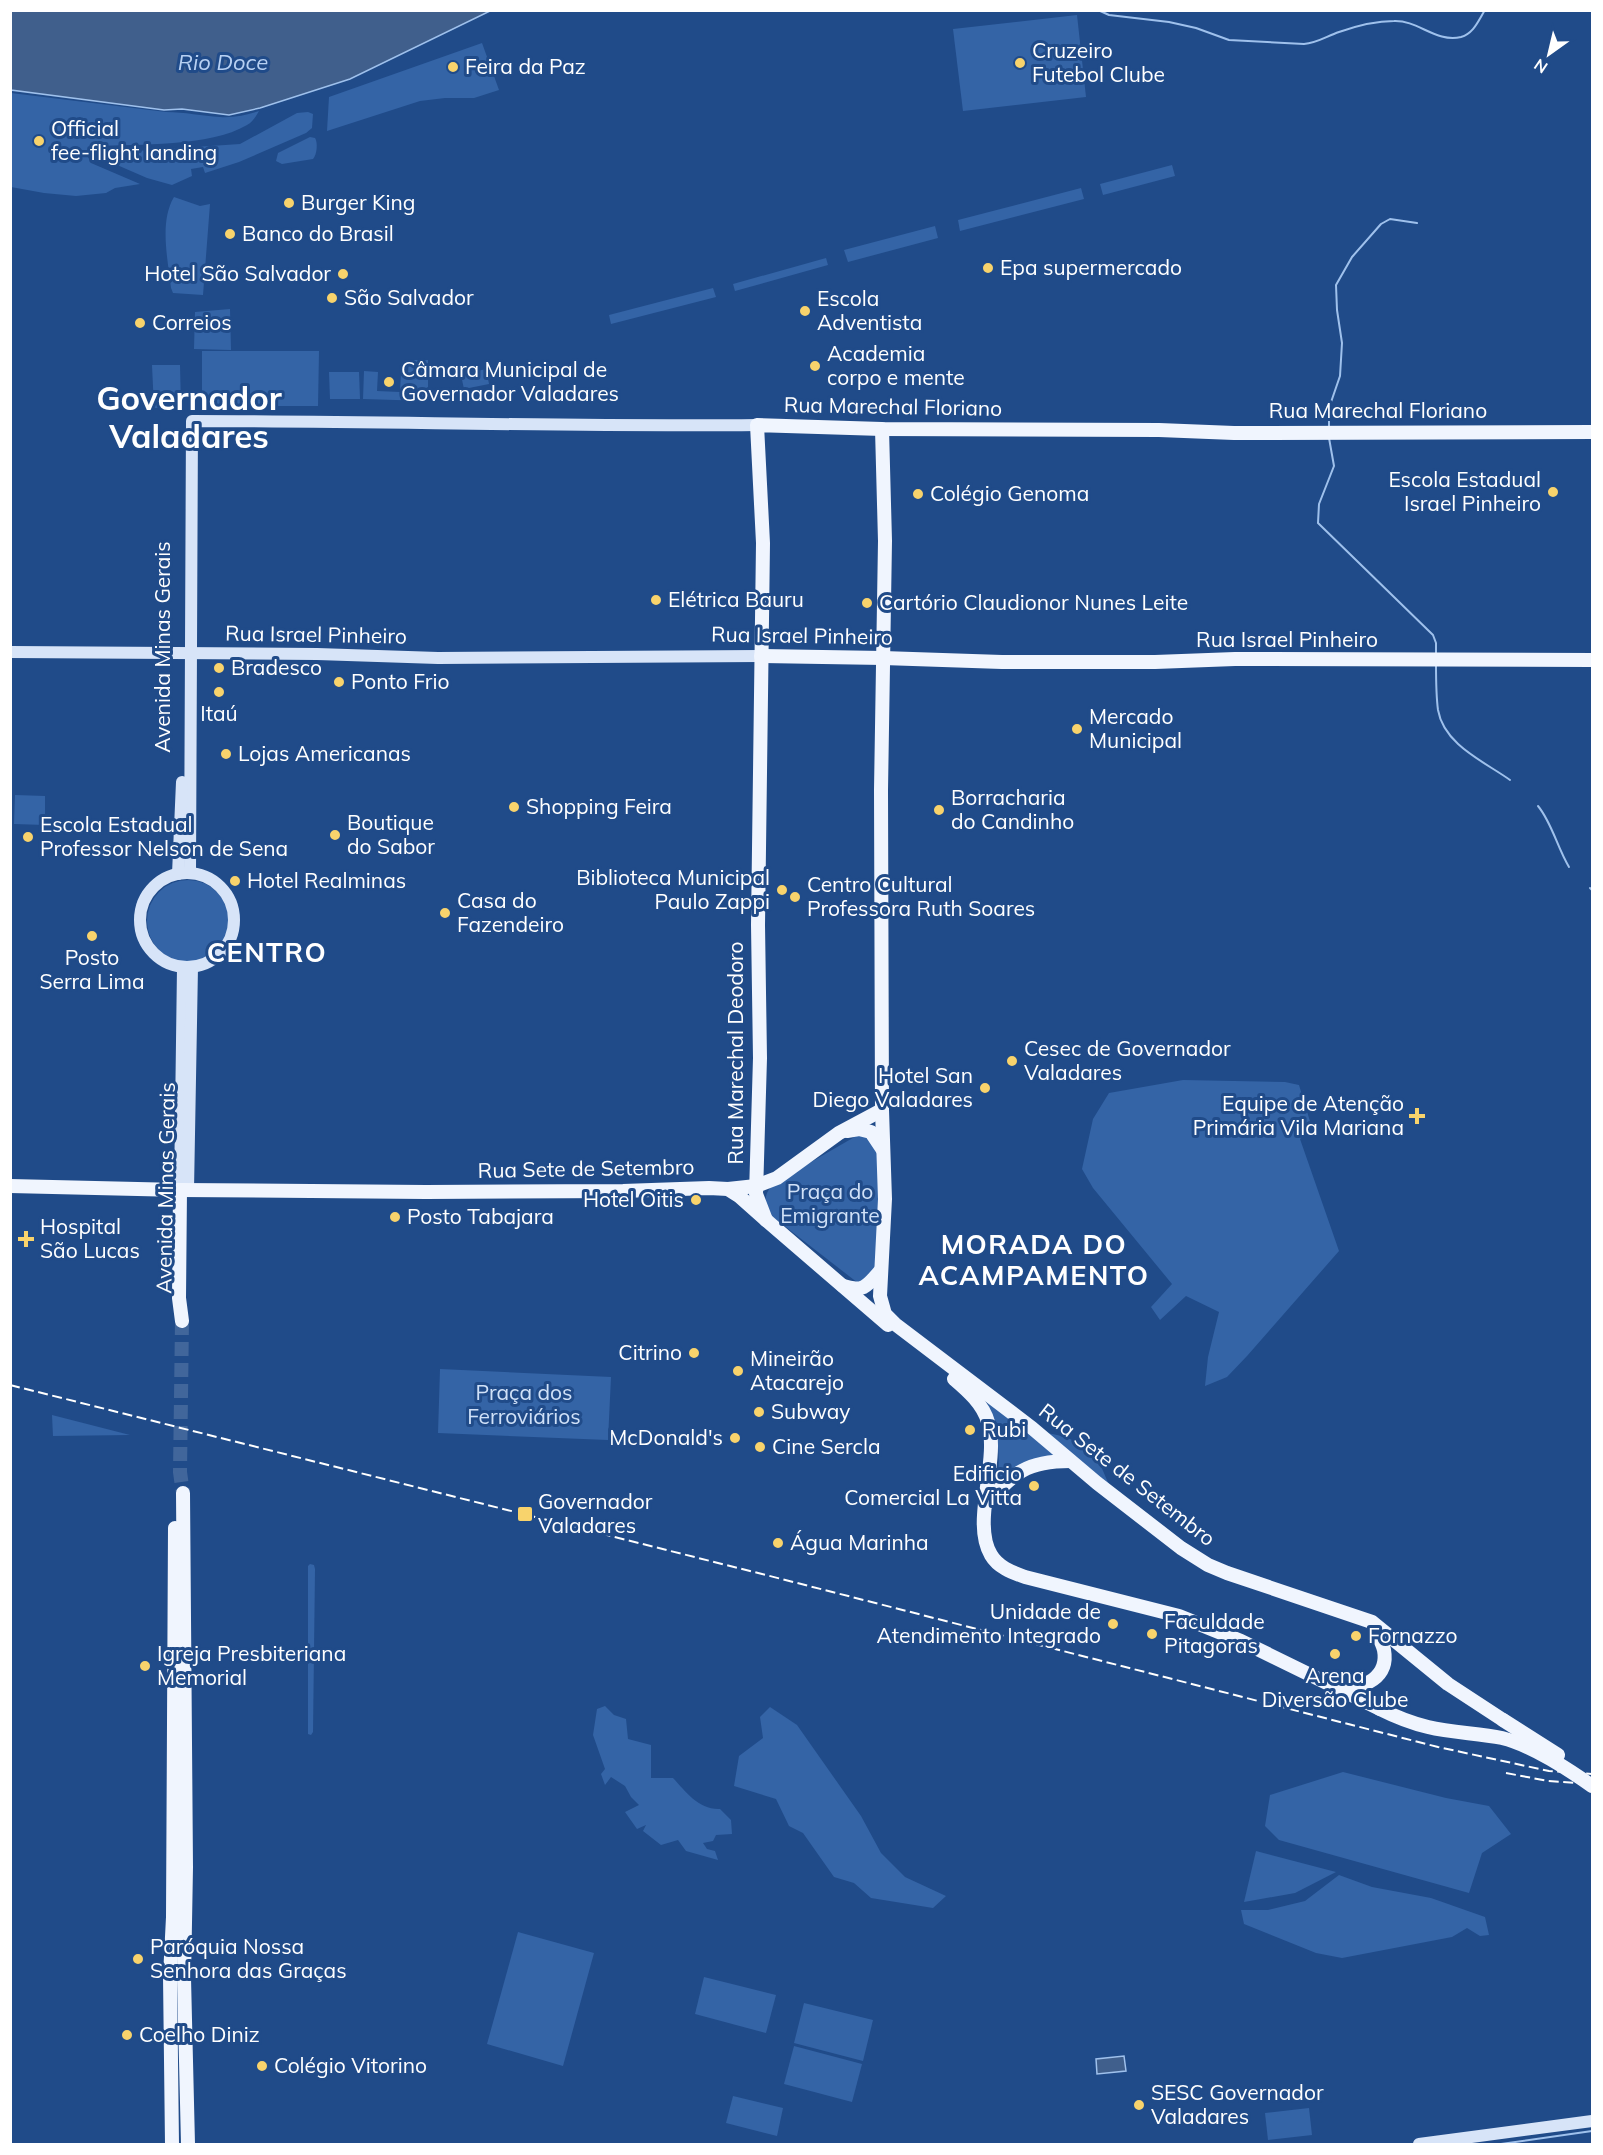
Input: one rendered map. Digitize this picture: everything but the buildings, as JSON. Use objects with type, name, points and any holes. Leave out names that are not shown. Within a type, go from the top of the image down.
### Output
[{"type":"main road","name":"Rua Marechal Floriano","points":[[189,421],[626,426],[757,425],[882,429],[1324,433],[1593,432]]},
{"type":"main road","name":"Avenida Minas Gerais","points":[[184,874],[189,421]]},
{"type":"main road","name":"Rua Marechal Deodoro","points":[[728,1190],[756,1186],[760,1058],[758,925],[763,543],[757,425]]},
{"type":"main road","points":[[842,1286],[865,1288],[881,1270],[885,1199],[882,1110],[881,790],[885,541],[882,429]]},
{"type":"main road","name":"Rua Israel Pinheiro","points":[[10,652],[316,654],[438,658],[883,657],[1022,662],[1155,662],[1235,659],[1593,660]]},
{"type":"main road","points":[[184,874],[212,880],[222,888],[229,898],[234,921],[230,940],[219,955],[208,962],[187,967],[168,962],[155,954],[146,941],[141,926],[141,912],[145,899],[153,888],[165,879],[184,874]]},
{"type":"main road","name":"Avenida Minas Gerais","points":[[182,1318],[179,1298],[184,1190],[187,967]]},
{"type":"main road","points":[[766,1220],[758,1204],[756,1186],[777,1178],[838,1133],[882,1110]]},
{"type":"main road","points":[[838,1133],[859,1129],[871,1132],[879,1143],[885,1161]]},
{"type":"main road","name":"Rua Sete de Setembro","points":[[10,1186],[438,1192],[709,1188],[728,1190]]},
{"type":"main road","points":[[728,1190],[748,1202],[842,1286],[966,1389],[982,1408],[988,1421],[991,1438],[984,1535],[986,1546],[994,1560],[1011,1572],[1179,1616],[1241,1641],[1397,1718],[1430,1728],[1477,1734],[1514,1742],[1593,1786]]},
{"type":"main road","name":"Rua Sete de Setembro","points":[[881,1270],[880,1296],[886,1316],[1032,1428],[1070,1461],[1181,1548],[1208,1565],[1227,1573],[1372,1622],[1448,1684],[1593,1778]]},
{"type":"main road","points":[[986,1505],[1004,1483],[1023,1469],[1041,1463],[1070,1461]]},
{"type":"main road","points":[[172,2145],[170,1976],[173,1917],[173,1695],[179,1493],[186,1845],[184,1978],[188,2145]]},
{"type":"main road","points":[[1337,1687],[1361,1687],[1378,1674],[1384,1658],[1384,1649],[1372,1622]]},
{"type":"main road","points":[[1419,2145],[1526,2128],[1593,2121]]},
{"type":"green space","name":"Cruzeiro Futebol Clube","points":[[1077,15],[1086,97],[963,111],[953,29]]},
{"type":"green space","name":"Feira da Paz","points":[[482,43],[499,90],[474,98],[420,101],[327,131],[329,97]]},
{"type":"green space","points":[[11,93],[220,117],[240,116],[259,111],[253,121],[247,125],[214,137],[173,143],[95,146],[88,157],[91,163],[140,184],[115,188],[106,193],[76,196],[11,187]]},
{"type":"green space","points":[[297,113],[313,114],[312,128],[306,133],[239,162],[205,173],[203,167],[191,169],[192,176],[172,185],[147,178],[101,158],[107,153],[240,144]]},
{"type":"green space","points":[[310,137],[315,138],[317,142],[313,159],[282,164],[276,161],[278,153]]},
{"type":"green space","points":[[1172,165],[1175,176],[1103,195],[1100,184]]},
{"type":"green space","points":[[1081,188],[1084,199],[960,231],[958,220]]},
{"type":"green space","points":[[174,197],[200,206],[210,204],[203,295],[173,293],[171,288],[166,229],[169,207]]},
{"type":"green space","points":[[935,226],[938,238],[848,262],[844,250]]},
{"type":"green space","points":[[826,258],[828,265],[735,291],[733,284]]},
{"type":"green space","points":[[713,288],[716,297],[611,324],[609,315]]},
{"type":"green space","points":[[230,309],[231,350],[194,349],[195,312]]},
{"type":"green space","points":[[202,351],[319,351],[318,406],[202,406]]},
{"type":"green space","points":[[409,360],[428,360],[428,401],[363,399],[364,371],[378,372],[377,391],[400,392],[401,373],[408,373]]},
{"type":"green space","points":[[152,365],[180,365],[181,407],[154,408]]},
{"type":"green space","points":[[486,369],[489,384],[464,389],[461,375]]},
{"type":"green space","points":[[329,372],[359,372],[360,399],[330,399]]},
{"type":"green space","points":[[15,795],[45,796],[45,825],[14,824]]},
{"type":"green space","points":[[188,880],[204,883],[217,892],[226,905],[229,921],[226,937],[217,950],[204,959],[188,962],[172,959],[159,950],[150,937],[147,921],[150,905],[159,892],[172,883]]},
{"type":"green space","points":[[1183,1080],[1285,1082],[1299,1085],[1312,1128],[1300,1139],[1339,1251],[1227,1377],[1205,1386],[1208,1357],[1219,1312],[1186,1296],[1160,1320],[1151,1307],[1172,1284],[1093,1188],[1082,1169],[1093,1119],[1109,1093]]},
{"type":"green space","name":"Praça do Emigrante","points":[[858,1135],[871,1137],[876,1147],[878,1265],[875,1273],[858,1283],[769,1214],[766,1202],[768,1191],[773,1184]]},
{"type":"green space","name":"Praça dos Ferroviários","points":[[440,1369],[611,1377],[608,1440],[438,1433]]},
{"type":"green space","points":[[985,1398],[1060,1456],[996,1488],[999,1465],[998,1442]]},
{"type":"green space","points":[[52,1415],[130,1435],[53,1436]]},
{"type":"green space","points":[[1046,1433],[1072,1440],[1090,1450],[1095,1455],[1110,1486]]},
{"type":"green space","points":[[314,1565],[315,1569],[313,1732],[311,1735],[308,1734],[308,1566]]},
{"type":"green space","points":[[605,1706],[614,1715],[626,1719],[628,1739],[651,1745],[651,1778],[673,1778],[699,1803],[712,1809],[720,1809],[731,1820],[732,1834],[716,1835],[713,1841],[703,1843],[707,1849],[715,1851],[718,1860],[686,1851],[678,1840],[661,1845],[643,1831],[646,1825],[637,1829],[625,1812],[639,1805],[625,1786],[611,1777],[605,1785],[601,1774],[605,1769],[593,1735],[597,1709]]},
{"type":"green space","points":[[770,1707],[797,1725],[861,1816],[881,1853],[905,1877],[946,1896],[933,1908],[871,1898],[854,1883],[834,1877],[803,1833],[789,1826],[776,1799],[734,1786],[739,1756],[763,1738],[760,1717]]},
{"type":"green space","points":[[1343,1772],[1446,1798],[1489,1806],[1511,1834],[1482,1853],[1469,1893],[1279,1840],[1265,1826],[1270,1795]]},
{"type":"green space","points":[[1256,1851],[1336,1872],[1295,1893],[1244,1902]]},
{"type":"green space","points":[[1339,1875],[1372,1887],[1431,1898],[1485,1917],[1489,1935],[1480,1936],[1467,1928],[1452,1937],[1342,1958],[1316,1953],[1244,1924],[1241,1910],[1268,1910],[1305,1901]]},
{"type":"green space","points":[[518,1932],[594,1953],[563,2066],[487,2044]]},
{"type":"green space","points":[[704,1977],[776,1995],[766,2033],[695,2014]]},
{"type":"green space","points":[[804,2003],[873,2020],[863,2061],[794,2043]]},
{"type":"green space","points":[[794,2046],[862,2064],[852,2102],[784,2084]]},
{"type":"green space","points":[[733,2096],[783,2108],[777,2136],[726,2123]]},
{"type":"green space","points":[[1309,2108],[1312,2135],[1268,2140],[1265,2113]]},
{"type":"water","name":"Rio Doce","points":[[11,10],[490,11],[350,79],[260,108],[229,115],[182,109],[164,110],[11,90]]},
{"type":"water","points":[[1124,2056],[1126,2071],[1097,2074],[1096,2059]]},
{"type":"waterway","points":[[1098,10],[1109,15],[1169,22],[1196,28],[1229,40],[1304,44],[1352,28],[1387,21],[1411,24],[1443,37],[1461,37],[1472,30],[1485,10]]},
{"type":"waterway","points":[[1329,429],[1329,408],[1340,376],[1342,343],[1336,285],[1352,257],[1381,224],[1390,219],[1417,223]]},
{"type":"waterway","points":[[1329,438],[1334,466],[1319,504],[1318,523],[1433,635],[1436,655]]},
{"type":"waterway","points":[[1436,664],[1438,710],[1448,733],[1467,751],[1510,780]]},
{"type":"waterway","points":[[1538,806],[1569,867]]},
{"type":"waterway","points":[[1501,2144],[1592,2131]]},
{"type":"tunnel","points":[[182,1321],[180,1472],[183,1493]]},
{"type":"railway","points":[[10,1385],[1438,1747],[1549,1771],[1592,1774]]},
{"type":"railway","points":[[1506,1773],[1548,1781],[1592,1784]]},
{"type":"place","name":"Cruzeiro Futebol Clube","points":[[1020,63]]},
{"type":"place","name":"Feira da Paz","points":[[453,67]]},
{"type":"place","name":"Official fee-flight landing","points":[[39,141]]},
{"type":"place","name":"Burger King","points":[[289,203]]},
{"type":"place","name":"Banco do Brasil","points":[[230,234]]},
{"type":"place","name":"Epa supermercado","points":[[988,268]]},
{"type":"place","name":"Hotel São Salvador","points":[[343,274]]},
{"type":"place","name":"São Salvador","points":[[332,298]]},
{"type":"place","name":"Escola Adventista","points":[[805,311]]},
{"type":"place","name":"Correios","points":[[140,323]]},
{"type":"place","name":"Academia corpo e mente","points":[[815,366]]},
{"type":"place","name":"Câmara Municipal de Governador Valadares","points":[[389,382]]},
{"type":"place","name":"Escola Estadual Israel Pinheiro","points":[[1553,492]]},
{"type":"place","name":"Colégio Genoma","points":[[918,494]]},
{"type":"place","name":"Elétrica Bauru","points":[[656,600]]},
{"type":"place","name":"Cartório Claudionor Nunes Leite","points":[[867,603]]},
{"type":"place","name":"Bradesco","points":[[219,668]]},
{"type":"place","name":"Ponto Frio","points":[[339,682]]},
{"type":"place","name":"Itaú","points":[[219,692]]},
{"type":"place","name":"Mercado Municipal","points":[[1077,729]]},
{"type":"place","name":"Lojas Americanas","points":[[226,754]]},
{"type":"place","name":"Shopping Feira","points":[[514,807]]},
{"type":"place","name":"Borracharia do Candinho","points":[[939,810]]},
{"type":"place","name":"Boutique do Sabor","points":[[335,835]]},
{"type":"place","name":"Escola Estadual Professor Nelson de Sena","points":[[28,837]]},
{"type":"place","name":"Hotel Realminas","points":[[235,881]]},
{"type":"place","name":"Biblioteca Municipal Paulo Zappi","points":[[782,890]]},
{"type":"place","name":"Centro Cultural Professora Ruth Soares","points":[[795,897]]},
{"type":"place","name":"Casa do Fazendeiro","points":[[445,913]]},
{"type":"place","name":"Posto Serra Lima","points":[[92,936]]},
{"type":"place","name":"Cesec de Governador Valadares","points":[[1012,1061]]},
{"type":"place","name":"Hotel San Diego Valadares","points":[[985,1088]]},
{"type":"place","name":"Equipe de Atenção Primária Vila Mariana","points":[[1417,1116]]},
{"type":"place","name":"Hotel Oitis","points":[[696,1200]]},
{"type":"place","name":"Posto Tabajara","points":[[395,1217]]},
{"type":"place","name":"Hospital São Lucas","points":[[26,1239]]},
{"type":"place","name":"Citrino","points":[[694,1353]]},
{"type":"place","name":"Mineirão Atacarejo","points":[[738,1371]]},
{"type":"place","name":"Subway","points":[[759,1412]]},
{"type":"place","name":"Rubi","points":[[970,1430]]},
{"type":"place","name":"McDonald's","points":[[735,1438]]},
{"type":"place","name":"Cine Sercla","points":[[760,1447]]},
{"type":"place","name":"Edificio Comercial La Vitta","points":[[1034,1486]]},
{"type":"place","name":"Governador Valadares","points":[[525,1514]]},
{"type":"place","name":"Água Marinha","points":[[778,1543]]},
{"type":"place","name":"Unidade de Atendimento Integrado","points":[[1113,1624]]},
{"type":"place","name":"Faculdade Pitagoras","points":[[1152,1634]]},
{"type":"place","name":"Fornazzo","points":[[1356,1636]]},
{"type":"place","name":"Arena Diversão Clube","points":[[1335,1654]]},
{"type":"place","name":"Igreja Presbiteriana Memorial","points":[[145,1666]]},
{"type":"place","name":"Paróquia Nossa Senhora das Graças","points":[[138,1959]]},
{"type":"place","name":"Coelho Diniz","points":[[127,2035]]},
{"type":"place","name":"Colégio Vitorino","points":[[262,2066]]},
{"type":"place","name":"SESC Governador Valadares","points":[[1139,2105]]},
{"type":"district","name":"Governador Valadares","points":[[189,417]]},
{"type":"district","name":"CENTRO","points":[[267,953]]},
{"type":"district","name":"MORADA DO ACAMPAMENTO","points":[[1034,1260]]}]
